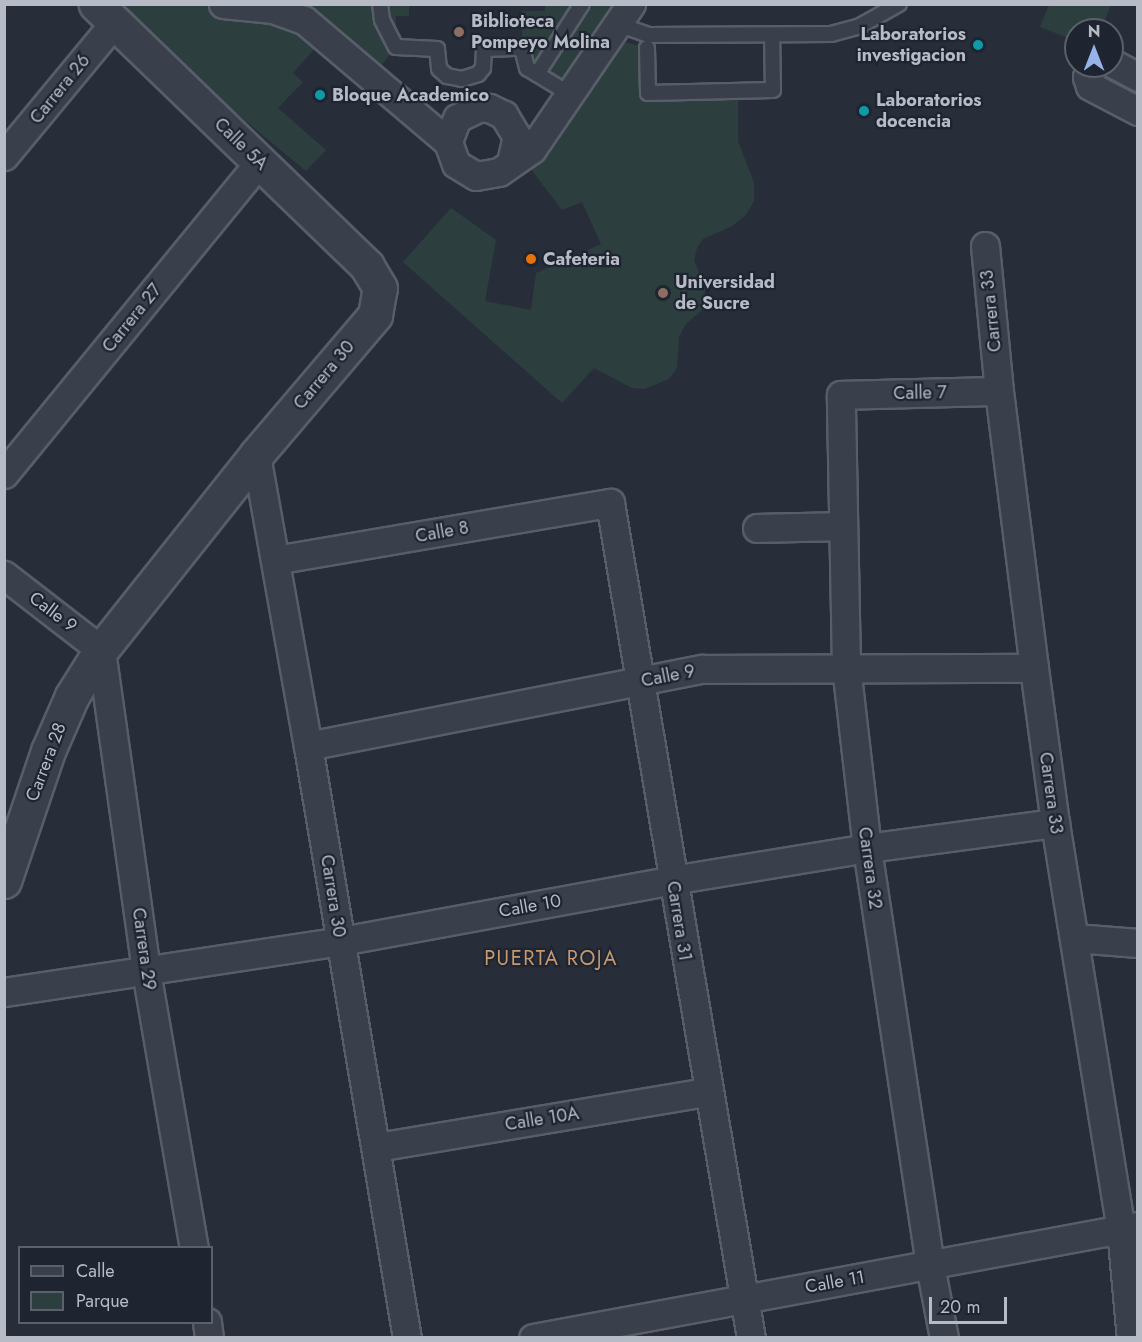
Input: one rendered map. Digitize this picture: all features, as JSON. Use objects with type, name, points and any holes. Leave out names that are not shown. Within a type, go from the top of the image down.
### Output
[{"type":"street","points":[[223,4],[273,9],[304,20],[448,142],[456,164],[476,176],[499,172],[532,149],[570,94],[584,56],[609,16]]},
{"type":"street","name":"Carrera 26","points":[[4,156],[105,13]]},
{"type":"street","name":"Calle 5A","points":[[105,13],[367,266],[380,288]]},
{"type":"street","points":[[1087,78],[1090,86],[1137,111]]},
{"type":"street","points":[[448,142],[457,118],[472,109],[489,108],[504,115],[515,129],[517,146],[511,162]]},
{"type":"street","name":"Carrera 27","points":[[4,474],[259,162]]},
{"type":"street","name":"Carrera 33","points":[[985,246],[999,391],[1055,823],[1129,1228],[1131,1338]]},
{"type":"street","name":"Carrera 30","points":[[101,650],[256,455],[375,315],[380,288]]},
{"type":"street","name":"Calle 7","points":[[841,395],[999,391]]},
{"type":"street","name":"Carrera 32","points":[[841,395],[846,667],[867,848],[930,1265],[944,1338]]},
{"type":"street","name":"Carrera 30","points":[[256,455],[377,1147],[407,1338]]},
{"type":"street","name":"Calle 8","points":[[275,560],[610,503]]},
{"type":"street","name":"Carrera 31","points":[[610,503],[707,1092],[751,1338]]},
{"type":"street","points":[[758,528],[842,526]]},
{"type":"street","name":"Calle 9","points":[[4,575],[101,650]]},
{"type":"street","name":"Carrera 28","points":[[4,881],[48,751],[72,696],[101,650]]},
{"type":"street","name":"Carrera 29","points":[[101,650],[146,971],[194,1246]]},
{"type":"street","name":"Calle 9","points":[[308,746],[702,669],[1034,668]]},
{"type":"street","name":"Calle 10","points":[[4,992],[341,941],[672,880],[867,848],[1055,823]]},
{"type":"street","points":[[1075,938],[1137,943]]},
{"type":"street","name":"Calle 10A","points":[[377,1147],[707,1092]]},
{"type":"street","name":"Calle 11","points":[[533,1338],[1129,1228]]},
{"type":"lane","points":[[380,4],[382,20],[396,47],[437,49],[439,69],[447,76],[462,79],[478,74],[483,68],[484,49],[522,48],[527,68],[570,94]]},
{"type":"lane","points":[[537,74],[609,16],[649,35],[772,35],[845,32],[877,18],[899,4]]},
{"type":"lane","points":[[647,48],[648,93],[773,90],[772,35]]},
{"type":"green space","points":[[1049,4],[1111,5],[1106,18],[1064,18],[1064,36],[1040,27]]},
{"type":"green space","points":[[119,5],[409,5],[409,16],[396,16],[396,47],[372,77],[326,36],[293,73],[303,82],[278,108],[326,150],[306,171],[207,89]]},
{"type":"green space","points":[[545,5],[630,5],[608,38],[649,48],[648,93],[738,91],[738,141],[754,183],[754,201],[746,215],[732,226],[703,239],[697,248],[694,260],[705,287],[704,308],[686,324],[679,337],[677,368],[669,379],[644,389],[632,388],[594,368],[562,403],[403,262],[451,208],[496,240],[485,301],[531,310],[536,273],[601,244],[582,202],[562,210],[521,156],[570,94],[527,68],[522,48],[522,11],[545,11]]},
{"type":"place","name":"Biblioteca Pompeyo Molina","points":[[459,32]]},
{"type":"place","name":"Laboratorios investigacion","points":[[978,45]]},
{"type":"place","name":"Bloque Academico","points":[[320,95]]},
{"type":"place","name":"Laboratorios docencia","points":[[864,111]]},
{"type":"place","name":"Cafeteria","points":[[531,259]]},
{"type":"place","name":"Universidad de Sucre","points":[[663,293]]},
{"type":"district","name":"PUERTA ROJA","points":[[551,958]]}]
